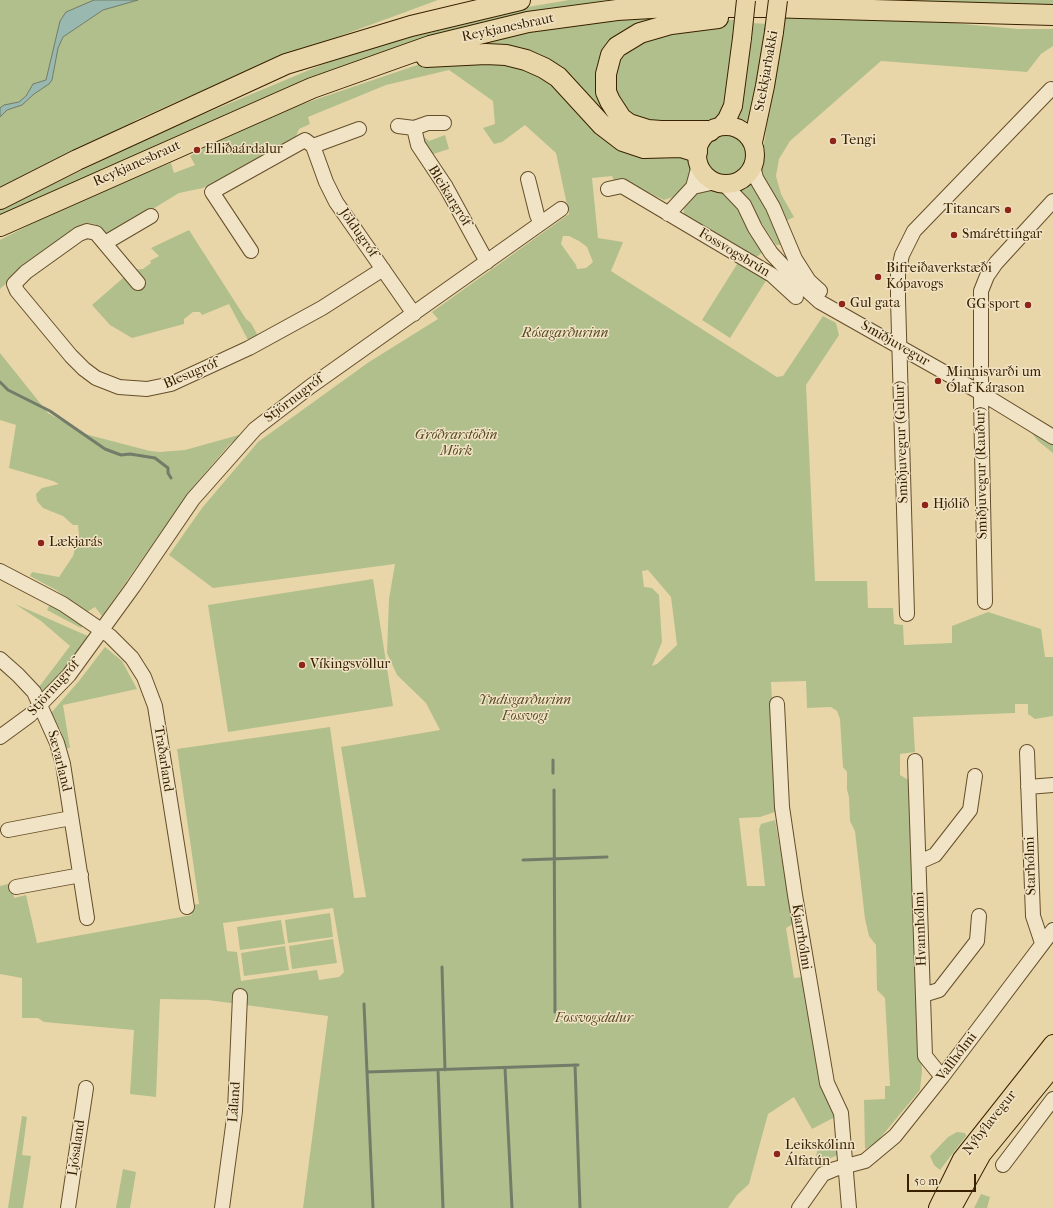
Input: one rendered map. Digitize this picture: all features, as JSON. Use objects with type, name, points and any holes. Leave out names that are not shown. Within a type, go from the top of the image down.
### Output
[{"type":"highway","points":[[411,26],[430,11],[454,0]]},
{"type":"highway","name":"Reykjanesbraut","points":[[0,199],[77,160],[286,64],[411,26],[520,0]]},
{"type":"highway","points":[[715,128],[648,130],[638,128],[625,121],[616,111],[606,92],[606,74],[611,55],[624,42],[649,30],[689,21],[729,17],[772,3]]},
{"type":"highway","name":"Reykjanesbraut","points":[[0,226],[312,88],[437,44],[528,22],[569,16],[669,6],[772,3],[1053,15]]},
{"type":"highway","points":[[400,56],[430,58],[486,54],[526,60],[544,68],[558,77],[602,125],[623,141],[644,148],[681,147],[698,158]]},
{"type":"main road","name":"Stekkjarbakki","points":[[715,128],[727,119],[733,106],[746,0]]},
{"type":"main road","name":"Stekkjarbakki","points":[[753,142],[765,86],[774,32],[772,3]]},
{"type":"main road","points":[[727,125],[739,128],[745,132],[753,142],[756,154],[753,166],[742,180],[720,183],[708,178],[698,158],[704,136],[715,128],[727,125]]},
{"type":"main road","name":"Nýbýlavegur","points":[[938,1208],[962,1159],[1053,1044]]},
{"type":"main road","name":"Nýbýlavegur","points":[[952,1208],[980,1158],[1053,1067]]},
{"type":"street","name":"Smiðjuvegur (Gulur)","points":[[907,614],[899,347],[898,273],[902,255],[909,238],[977,164],[1051,89]]},
{"type":"street","points":[[398,126],[414,128],[428,123],[444,123]]},
{"type":"street","name":"Bleikargróf","points":[[414,128],[418,145],[446,187],[487,262]]},
{"type":"street","points":[[251,251],[212,192],[305,140],[313,146],[359,129]]},
{"type":"street","name":"Jöldugróf","points":[[313,146],[326,182],[336,202],[414,314]]},
{"type":"street","points":[[668,214],[693,187],[698,158]]},
{"type":"street","name":"Smiðjuvegur","points":[[753,166],[756,178],[773,207],[790,249],[802,271],[840,313]]},
{"type":"street","points":[[528,180],[537,216],[541,224]]},
{"type":"street","points":[[693,187],[720,183]]},
{"type":"street","name":"Smiðjuvegur","points":[[720,183],[744,205],[755,228],[777,260],[811,295],[829,309],[840,313],[981,393],[1053,437]]},
{"type":"street","name":"Fossvogsbrún","points":[[608,189],[622,186],[772,275],[796,297]]},
{"type":"street","name":"Smiðjuvegur (Rauður)","points":[[985,602],[980,300],[984,283],[996,263],[1053,201]]},
{"type":"street","name":"Stjörnugróf","points":[[0,737],[20,724],[41,705],[69,675],[193,499],[240,444],[273,414],[561,209]]},
{"type":"street","points":[[105,243],[151,216]]},
{"type":"street","name":"Blesugróf","points":[[138,283],[96,232],[87,231],[79,234],[26,272],[14,284],[17,291],[71,356],[84,369],[105,382],[132,389],[152,389],[171,384],[221,361],[322,308],[383,269]]},
{"type":"street","points":[[0,571],[63,604],[101,630]]},
{"type":"street","name":"Traðarland","points":[[101,630],[116,641],[132,658],[144,677],[153,696],[187,907]]},
{"type":"street","name":"Sævarland","points":[[0,659],[30,688],[41,705],[57,743],[81,874],[87,918]]},
{"type":"street","name":"Kjarrhólmi","points":[[777,704],[783,814],[827,1083],[832,1098],[841,1113],[849,1208]]},
{"type":"street","name":"Starhólmi","points":[[1027,752],[1033,916],[1042,943]]},
{"type":"street","name":"Hvannhólmi","points":[[915,761],[925,1056],[942,1077]]},
{"type":"street","points":[[919,862],[935,855],[970,810],[975,776]]},
{"type":"street","points":[[1028,787],[1053,785]]},
{"type":"street","points":[[8,830],[71,818]]},
{"type":"street","points":[[16,888],[81,874]]},
{"type":"street","points":[[923,995],[939,990],[977,941],[979,916]]},
{"type":"street","name":"Vallhólmi","points":[[799,1208],[823,1174],[835,1169],[865,1161],[894,1136],[942,1077],[1053,930]]},
{"type":"street","name":"Láland","points":[[222,1208],[235,1111],[240,996]]},
{"type":"street","name":"Ljósaland","points":[[68,1208],[86,1088]]},
{"type":"street","points":[[1003,1165],[1053,1098]]},
{"type":"green space","points":[[0,0],[438,0],[264,64],[174,103],[136,120],[103,141],[0,190]]},
{"type":"green space","points":[[569,0],[664,0],[329,72],[260,100],[0,219],[0,209],[173,127],[321,65],[385,43],[522,8]]},
{"type":"green space","points":[[906,0],[1053,0],[1053,8],[956,2]]},
{"type":"green space","points":[[684,13],[604,57],[625,135],[580,90],[479,47],[478,42],[592,21]]},
{"type":"green space","points":[[782,16],[952,23],[1018,29],[1053,29],[1053,46],[1041,54],[1027,72],[881,61],[790,141],[779,159],[776,176],[781,194],[794,217],[786,221],[776,198],[760,173]]},
{"type":"green space","points":[[738,19],[729,101],[721,117],[705,123],[634,121],[612,99],[612,63],[621,50],[704,23]]},
{"type":"green space","points":[[751,23],[770,24],[752,123],[736,118]]},
{"type":"green space","points":[[426,62],[513,63],[538,73],[564,91],[585,119],[680,155],[688,160],[690,172],[688,183],[673,197],[664,200],[631,184],[614,181],[612,176],[592,178],[598,238],[623,242],[611,271],[777,377],[783,376],[823,316],[836,323],[839,335],[806,385],[815,581],[867,581],[868,608],[893,608],[894,624],[903,625],[904,645],[952,643],[952,626],[988,612],[1041,629],[1045,657],[1053,657],[1053,716],[1035,719],[1028,714],[1028,704],[1015,704],[1015,713],[913,717],[915,752],[900,754],[900,775],[912,782],[922,1071],[920,1090],[876,1143],[865,1149],[864,1100],[885,1099],[885,1086],[890,1086],[885,998],[877,990],[876,945],[869,936],[865,919],[855,831],[850,821],[847,772],[843,767],[840,719],[837,711],[831,707],[807,708],[806,681],[771,682],[778,811],[760,817],[739,818],[747,886],[765,886],[759,830],[761,824],[775,820],[793,924],[786,928],[794,978],[802,977],[818,1074],[835,1117],[812,1129],[794,1097],[768,1114],[749,1184],[737,1195],[728,1208],[303,1208],[328,1016],[208,1000],[160,999],[156,1097],[130,1094],[134,1030],[44,1022],[38,1018],[22,1018],[22,978],[0,974],[0,886],[12,883],[14,898],[26,895],[37,943],[192,915],[191,905],[199,904],[177,749],[330,727],[354,898],[366,897],[341,747],[440,730],[426,703],[397,675],[387,653],[389,599],[395,564],[213,588],[169,555],[202,508],[258,442],[369,362],[438,319],[432,312],[569,214],[556,153],[525,125],[502,142],[494,144],[483,128],[495,124],[493,101],[449,70],[386,85],[308,117],[310,124],[299,129],[294,141],[221,181],[216,181],[203,188],[179,193],[112,234],[104,234],[95,224],[88,223],[12,278],[0,289],[0,240],[114,182],[122,182],[171,163],[174,173],[195,165],[190,156],[229,135],[282,111]],"holes":[[[563,236],[569,236],[587,247],[593,262],[586,268],[577,269],[576,265],[561,244]],[[648,570],[671,597],[677,645],[657,664],[652,666],[662,642],[659,595],[652,588],[644,587],[642,571]],[[333,908],[344,972],[339,977],[319,980],[317,970],[241,981],[237,952],[227,951],[223,923]]]},
{"type":"green space","points":[[726,131],[739,135],[745,141],[749,154],[745,167],[739,173],[726,177],[713,173],[707,167],[703,154],[707,141],[713,135]]},
{"type":"green space","points":[[445,135],[449,149],[430,155],[420,139],[423,136],[429,141]]},
{"type":"green space","points":[[751,181],[767,210],[783,245],[776,245],[740,190]]},
{"type":"green space","points":[[710,187],[720,190],[733,200],[766,249],[758,256],[749,257],[684,215],[684,205],[700,189]]},
{"type":"green space","points":[[189,230],[246,319],[251,323],[258,336],[248,340],[229,304],[202,315],[200,312],[193,312],[184,319],[184,324],[132,338],[110,325],[92,305],[123,278],[126,278],[131,270],[143,269],[151,263],[150,261],[159,256],[151,248]]},
{"type":"green space","points":[[739,261],[767,279],[730,338],[702,320]]},
{"type":"green space","points":[[0,353],[48,413],[85,434],[150,451],[160,452],[185,450],[246,433],[230,444],[193,487],[102,616],[95,607],[87,612],[56,590],[30,576],[32,572],[59,577],[73,556],[79,535],[78,525],[73,525],[63,516],[43,508],[37,501],[36,494],[42,488],[59,484],[9,468],[16,425],[0,420]]},
{"type":"green space","points":[[1030,431],[1053,444],[1053,453],[1038,441]]},
{"type":"green space","name":"Víkingsvöllur","points":[[373,579],[393,706],[228,732],[208,605]]},
{"type":"green space","points":[[51,602],[85,623],[81,628],[47,610]]},
{"type":"green space","points":[[15,604],[90,637],[79,654],[45,693],[40,693],[39,687],[70,646],[41,621]]},
{"type":"green space","points":[[105,647],[122,661],[137,689],[63,705],[70,748],[66,748],[61,731],[51,713],[79,681]]},
{"type":"green space","points":[[330,913],[333,937],[288,943],[285,920]]},
{"type":"green space","points":[[281,920],[285,944],[240,950],[237,927]]},
{"type":"green space","points":[[333,939],[337,963],[292,969],[289,946]]},
{"type":"green space","points":[[285,946],[289,970],[244,976],[241,953]]},
{"type":"green space","points":[[22,1116],[27,1117],[22,1155],[31,1156],[23,1208],[8,1208]]},
{"type":"green space","points":[[957,1132],[965,1133],[966,1136],[940,1170],[934,1165],[930,1156],[948,1137]]},
{"type":"green space","points":[[832,1141],[841,1141],[840,1154],[819,1163],[816,1156],[818,1148],[821,1145]]},
{"type":"green space","points":[[123,1169],[136,1172],[130,1208],[116,1208]]},
{"type":"green space","points":[[981,1194],[990,1197],[987,1208],[974,1208]]},
{"type":"water","points":[[94,0],[138,0],[103,10],[63,37],[58,48],[52,80],[49,84],[34,94],[22,105],[7,110],[0,117],[0,108],[4,105],[19,102],[26,96],[33,84],[46,80],[60,21],[66,12]]},
{"type":"waterway","points":[[0,382],[8,390],[50,411],[105,449],[121,455],[130,454],[155,458],[168,468],[168,473],[171,478]]},
{"type":"waterway","points":[[553,760],[553,773]]},
{"type":"waterway","points":[[554,790],[555,1012]]},
{"type":"waterway","points":[[523,860],[607,857]]},
{"type":"waterway","points":[[442,967],[445,1070]]},
{"type":"waterway","points":[[364,1004],[373,1208]]},
{"type":"waterway","points":[[575,1065],[580,1208]]},
{"type":"waterway","points":[[367,1072],[578,1065]]},
{"type":"waterway","points":[[505,1068],[512,1208]]},
{"type":"waterway","points":[[438,1070],[443,1208]]},
{"type":"place","name":"Tengi","points":[[833,141]]},
{"type":"place","name":"Elliðaárdalur","points":[[197,150]]},
{"type":"place","name":"Titancars","points":[[1008,210]]},
{"type":"place","name":"Smáréttingar","points":[[954,235]]},
{"type":"place","name":"Bifreiðaverkstæði Kópavogs","points":[[878,277]]},
{"type":"place","name":"Gul gata","points":[[842,304]]},
{"type":"place","name":"GG sport","points":[[1028,305]]},
{"type":"place","name":"Minnisvarði um Ólaf Kárason","points":[[938,381]]},
{"type":"place","name":"Hjólið","points":[[925,505]]},
{"type":"place","name":"Lækjarás","points":[[41,543]]},
{"type":"place","name":"Víkingsvöllur","points":[[302,665]]},
{"type":"place","name":"Leikskólinn Álfatún","points":[[777,1154]]},
{"type":"park label","name":"Rósagarðurinn","points":[[565,334]]},
{"type":"park label","name":"Gróðrarstöðin Mörk","points":[[456,444]]},
{"type":"park label","name":"Yndisgarðurinn Fossvogi","points":[[525,710]]},
{"type":"park label","name":"Fossvogsdalur","points":[[594,1019]]}]
